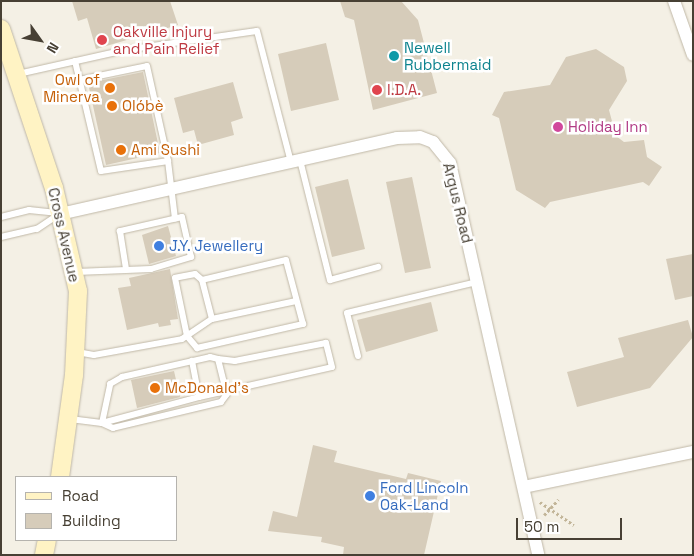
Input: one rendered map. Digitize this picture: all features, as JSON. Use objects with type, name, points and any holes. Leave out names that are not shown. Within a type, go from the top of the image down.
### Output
[{"type":"street","points":[[674,1],[693,56]]},
{"type":"street","name":"Cross Avenue","points":[[1,29],[60,214],[75,272],[78,292],[69,418],[60,476]]},
{"type":"street","name":"Argus Road","points":[[60,214],[409,136],[433,142],[450,164],[538,555]]},
{"type":"street","points":[[524,487],[693,452]]},
{"type":"street","points":[[44,555],[47,541]]},
{"type":"lane","points":[[16,74],[75,61],[257,31],[330,280],[378,267]]},
{"type":"lane","points":[[75,61],[101,171],[168,161]]},
{"type":"lane","points":[[79,80],[147,66],[168,161],[175,219]]},
{"type":"lane","points":[[1,217],[29,210],[60,214]]},
{"type":"lane","points":[[1,237],[37,229],[60,214]]},
{"type":"lane","points":[[75,272],[126,267],[151,269],[191,257],[182,217],[120,231],[126,267]]},
{"type":"lane","points":[[202,280],[286,260],[303,324],[197,348],[187,336],[175,278],[195,274],[202,280],[212,319]]},
{"type":"lane","points":[[358,356],[347,313],[477,282]]},
{"type":"lane","points":[[75,352],[114,352],[187,336],[212,319],[296,301]]},
{"type":"lane","points":[[69,418],[102,422],[226,390],[332,367],[326,343],[235,362],[210,357],[110,384],[102,422]]},
{"type":"lane","points":[[102,422],[113,428],[221,402],[226,390],[218,360]]},
{"type":"lane","points":[[192,361],[199,397]]},
{"type":"path","points":[[524,487],[548,508],[574,525]]},
{"type":"path","points":[[544,515],[548,508],[558,500]]},
{"type":"building","points":[[72,1],[170,1],[178,25],[96,49],[87,18],[78,21]]},
{"type":"building","name":"Newell Rubbermaid","points":[[340,1],[401,1],[418,20],[437,93],[373,110],[354,20],[345,17]]},
{"type":"building","points":[[326,43],[339,100],[291,111],[278,54]]},
{"type":"building","name":"Holiday Inn","points":[[596,49],[624,67],[627,81],[609,110],[616,136],[624,142],[644,140],[647,157],[662,167],[649,186],[643,182],[550,202],[545,208],[516,190],[499,118],[492,115],[504,92],[550,85],[566,57]]},
{"type":"building","points":[[143,72],[160,153],[106,165],[88,83]]},
{"type":"building","points":[[233,82],[243,118],[231,122],[234,135],[198,145],[194,130],[183,133],[174,98]]},
{"type":"building","points":[[412,177],[431,268],[405,273],[386,182]]},
{"type":"building","points":[[348,179],[365,249],[332,257],[315,187]]},
{"type":"building","name":"J.Y. Jewellery","points":[[168,226],[176,256],[149,264],[142,235]]},
{"type":"building","points":[[693,254],[693,296],[675,300],[666,259]]},
{"type":"building","points":[[170,269],[178,319],[170,320],[171,325],[159,327],[158,323],[127,330],[118,288],[131,286],[129,278]]},
{"type":"building","points":[[431,302],[438,331],[366,352],[357,320]]},
{"type":"building","points":[[688,320],[693,337],[650,388],[577,407],[567,372],[624,357],[618,338]]},
{"type":"building","name":"McDonald's","points":[[174,371],[180,397],[137,408],[131,380]]},
{"type":"building","name":"Ford Lincoln Oak-Land","points":[[313,445],[337,451],[334,462],[406,479],[408,473],[441,481],[424,555],[343,555],[344,547],[321,542],[322,537],[268,531],[273,511],[297,517]]},
{"type":"place","name":"Oakville Injury and Pain Relief","points":[[102,40]]},
{"type":"place","name":"Newell Rubbermaid","points":[[394,56]]},
{"type":"place","name":"Owl of Minerva","points":[[110,88]]},
{"type":"place","name":"I.D.A.","points":[[377,90]]},
{"type":"place","name":"Olóbè","points":[[112,106]]},
{"type":"place","name":"Holiday Inn","points":[[558,127]]},
{"type":"place","name":"Ami Sushi","points":[[121,150]]},
{"type":"place","name":"J.Y. Jewellery","points":[[159,246]]},
{"type":"place","name":"McDonald's","points":[[155,388]]},
{"type":"place","name":"Ford Lincoln Oak-Land","points":[[370,496]]}]
